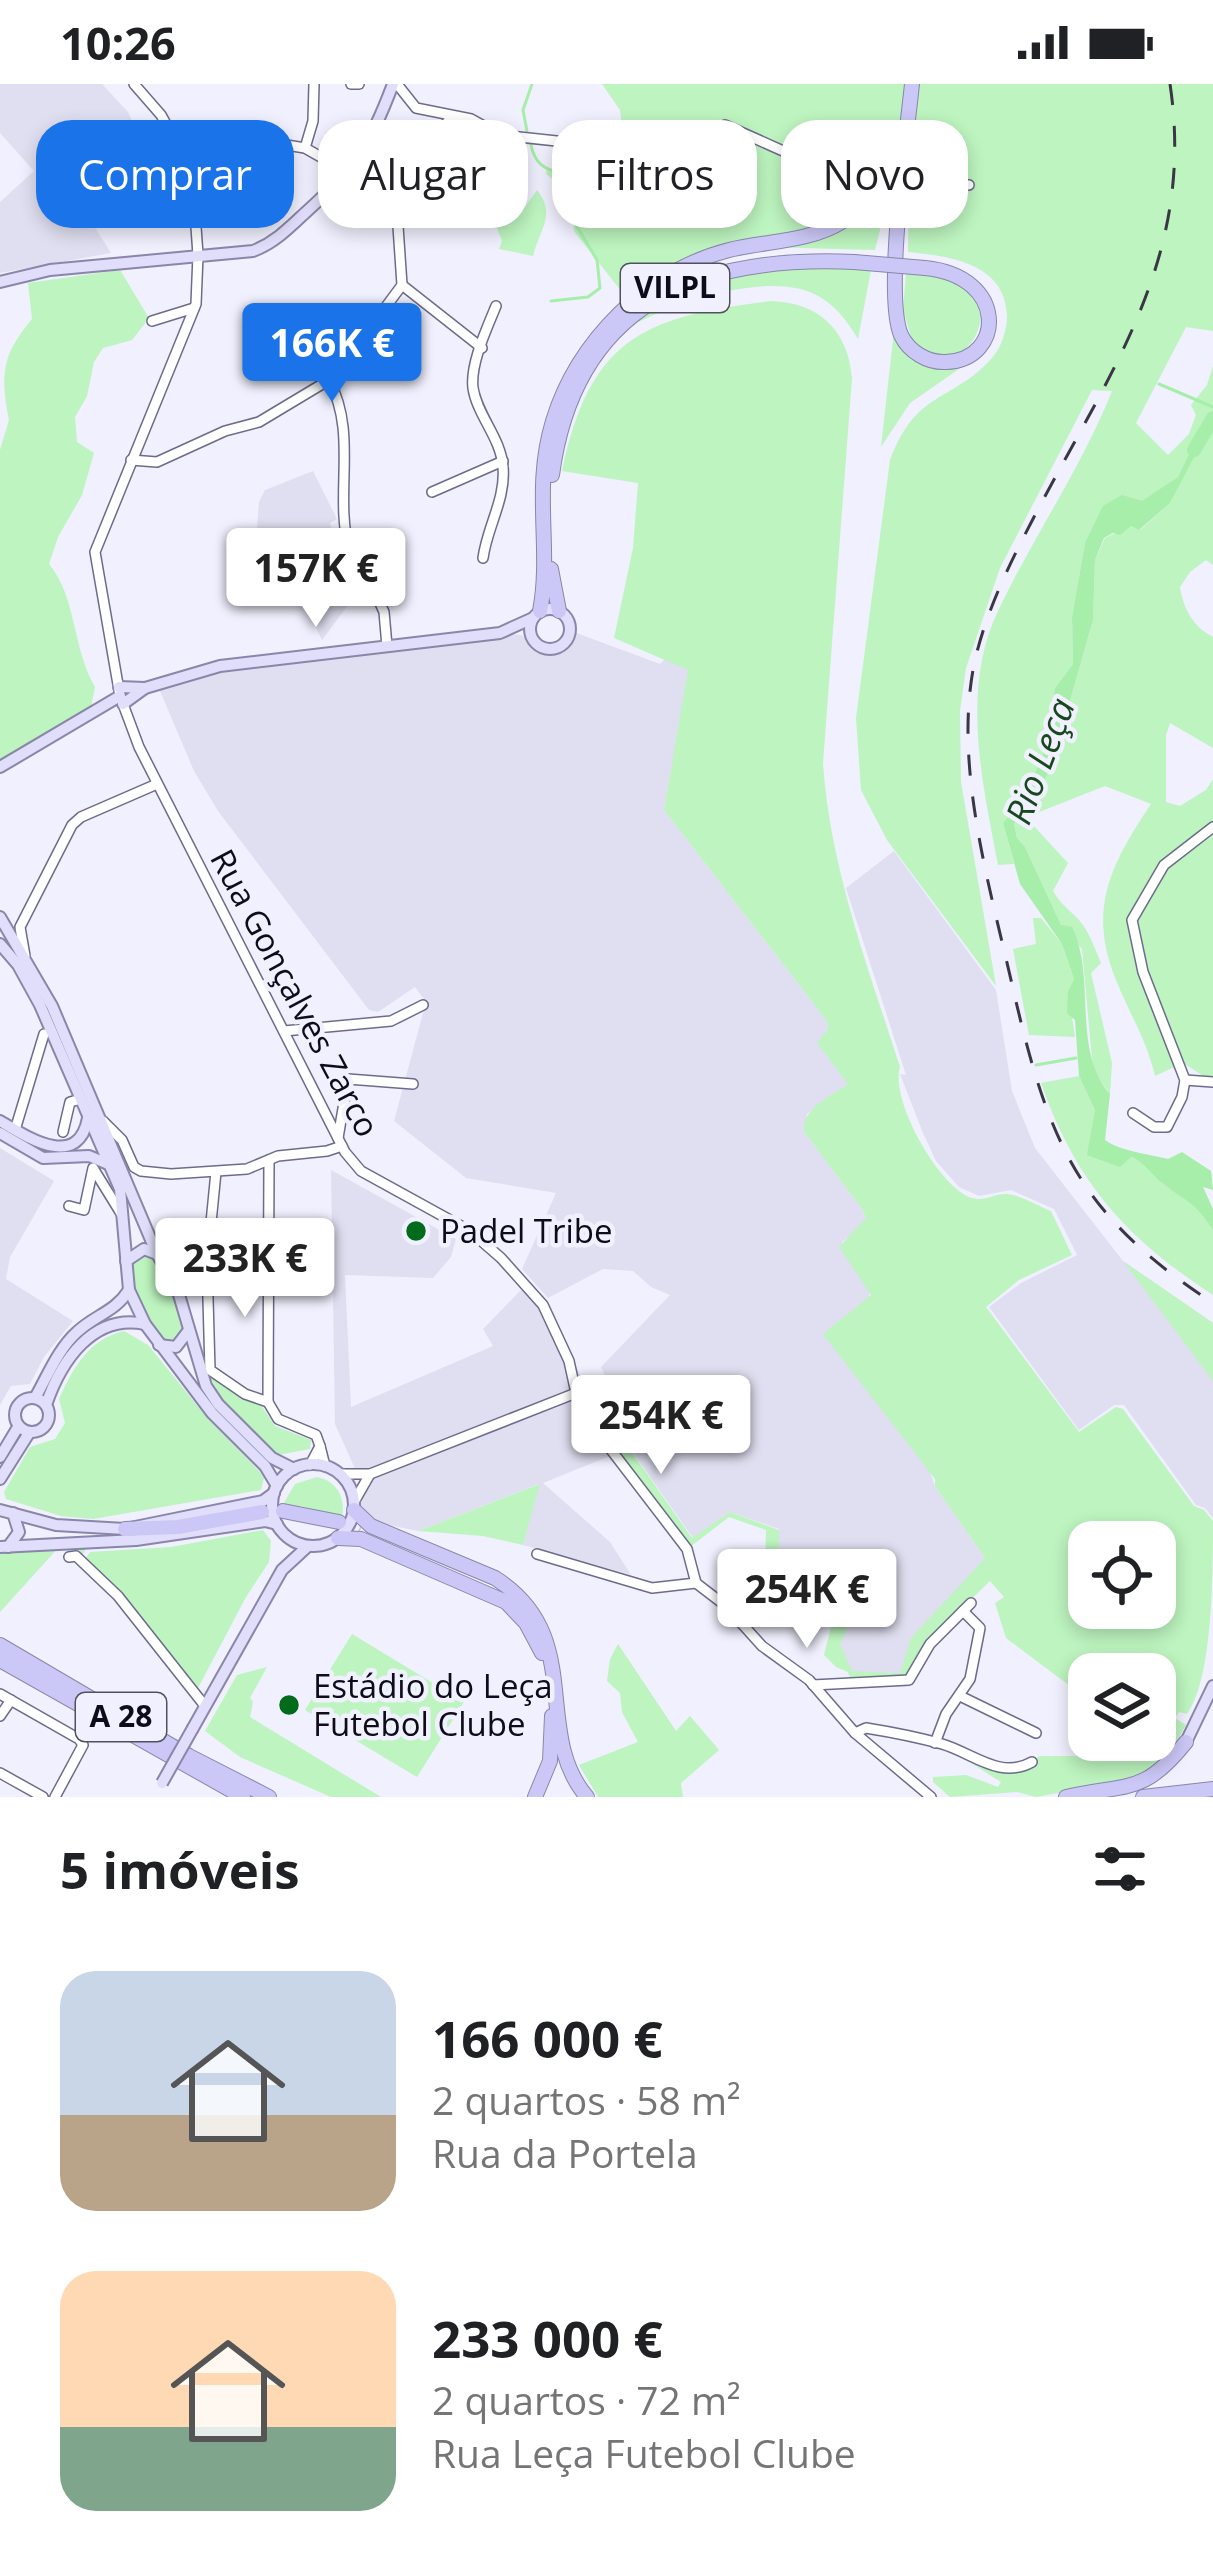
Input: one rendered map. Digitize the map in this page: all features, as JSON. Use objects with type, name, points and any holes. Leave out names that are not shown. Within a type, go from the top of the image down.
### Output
[{"type":"highway","name":"VILPL","points":[[908,120],[912,84]]},
{"type":"highway","name":"VILPL","points":[[536,615],[547,442],[572,370],[600,333],[648,290],[699,260],[826,228]]},
{"type":"highway","name":"VILPL","points":[[559,611],[551,570],[549,504],[554,461],[573,398],[609,338],[657,297],[721,270],[788,261],[854,262],[896,266],[925,268],[951,272],[971,282],[988,306],[990,318],[984,337],[954,362],[932,361],[914,352],[898,326],[895,276],[896,266],[899,228]]},
{"type":"highway","points":[[354,1506],[371,1526],[495,1578],[534,1611],[555,1670],[570,1769],[587,1797]]},
{"type":"highway","points":[[125,1529],[178,1527],[262,1512]]},
{"type":"highway","points":[[280,1518],[303,1512],[489,1592],[526,1623],[542,1654],[553,1722],[550,1761],[535,1797]]},
{"type":"highway","points":[[360,1531],[502,1592],[538,1623]]},
{"type":"highway","name":"A 28","points":[[0,1645],[189,1756],[269,1797]]},
{"type":"highway","name":"A 28","points":[[0,1660],[243,1797]]},
{"type":"highway","points":[[1066,1797],[1140,1784],[1160,1772],[1186,1742]]},
{"type":"highway","points":[[1144,1797],[1213,1789]]},
{"type":"main road","points":[[379,120],[395,84]]},
{"type":"main road","points":[[0,282],[50,270],[253,251],[272,243],[318,200]]},
{"type":"main road","points":[[0,767],[121,695],[220,666],[383,642],[406,644],[500,633],[521,635],[551,650],[568,640],[569,621],[559,611],[536,615],[500,633]]},
{"type":"main road","points":[[534,642],[530,634],[536,615]]},
{"type":"main road","points":[[2,920],[25,956],[103,1121],[157,1254],[177,1288],[206,1386],[272,1458],[294,1469]]},
{"type":"main road","points":[[0,944],[29,983],[110,1166],[125,1220],[129,1290],[145,1324],[212,1413],[265,1466],[276,1489],[272,1509],[286,1537],[282,1570]]},
{"type":"main road","points":[[0,1121],[38,1144],[62,1148],[79,1138],[88,1115]]},
{"type":"main road","points":[[0,1133],[43,1158],[89,1156],[110,1166]]},
{"type":"main road","points":[[126,1262],[144,1250],[157,1254]]},
{"type":"main road","points":[[40,1402],[65,1345],[79,1330],[113,1311],[129,1290]]},
{"type":"main road","points":[[40,1402],[86,1337],[120,1322],[145,1324]]},
{"type":"main road","points":[[159,1345],[176,1347],[190,1327]]},
{"type":"main road","points":[[23,1430],[15,1419],[17,1407],[22,1401],[40,1402]]},
{"type":"main road","points":[[0,1457],[23,1430],[45,1427],[49,1416],[40,1402]]},
{"type":"main road","points":[[0,1479],[23,1430]]},
{"type":"main road","points":[[7,1511],[85,1530],[125,1529],[262,1502],[294,1469],[310,1465],[326,1466],[350,1487],[354,1506],[339,1530],[308,1546],[282,1570],[154,1797]]},
{"type":"main road","points":[[4,1547],[19,1532],[7,1511]]},
{"type":"main road","points":[[4,1547],[156,1538],[280,1518]]},
{"type":"main road","points":[[286,1537],[308,1546]]},
{"type":"main road","points":[[1186,1742],[1213,1686]]},
{"type":"street","name":"Rua Gonçalves Zarco","points":[[134,84],[164,120]]},
{"type":"street","points":[[305,148],[313,121],[314,84]]},
{"type":"street","points":[[395,84],[416,108],[471,119],[500,135],[566,142],[613,154],[657,138],[688,143],[702,140],[725,125],[802,159],[874,176],[969,185]]},
{"type":"street","points":[[449,120],[452,117]]},
{"type":"street","points":[[294,146],[318,153]]},
{"type":"street","name":"Rua Gonçalves Zarco","points":[[196,228],[194,308],[98,540],[94,563],[121,695],[157,784],[339,1142],[361,1171],[470,1231],[501,1258],[543,1305],[569,1361],[576,1393],[602,1438],[688,1549],[696,1583],[726,1606],[762,1646],[813,1685],[855,1733],[931,1797]]},
{"type":"street","points":[[131,460],[157,462],[225,431],[259,422],[329,380],[403,285],[397,228]]},
{"type":"street","points":[[403,285],[482,348]]},
{"type":"street","points":[[483,558],[489,523],[502,495],[503,461],[479,403],[474,375],[496,306]]},
{"type":"street","points":[[152,321],[194,308]]},
{"type":"street","points":[[329,380],[343,419],[345,533],[382,604],[383,642]]},
{"type":"street","points":[[432,492],[503,461]]},
{"type":"street","points":[[353,546],[357,578],[379,611],[383,642]]},
{"type":"street","points":[[357,578],[365,577],[365,567]]},
{"type":"street","points":[[25,956],[20,927],[76,820],[157,784]]},
{"type":"street","points":[[1133,1113],[1154,1127],[1167,1127],[1183,1097],[1185,1080],[1143,972],[1132,920],[1164,866],[1213,827]]},
{"type":"street","points":[[2,920],[20,927]]},
{"type":"street","points":[[284,1031],[391,1022],[423,1005]]},
{"type":"street","points":[[15,1130],[44,1034]]},
{"type":"street","points":[[38,1056],[59,1047]]},
{"type":"street","points":[[103,1121],[122,1140],[137,1171],[247,1169],[339,1142],[348,1079],[413,1084]]},
{"type":"street","points":[[1185,1080],[1213,1082]]},
{"type":"street","points":[[63,1132],[70,1102],[81,1099]]},
{"type":"street","points":[[269,1160],[268,1402],[278,1419],[316,1435],[326,1466]]},
{"type":"street","points":[[69,1206],[84,1210],[93,1168],[113,1189]]},
{"type":"street","points":[[216,1172],[207,1262],[210,1370],[245,1394],[268,1402]]},
{"type":"street","points":[[339,1474],[370,1474],[576,1393]]},
{"type":"street","points":[[310,1465],[320,1446]]},
{"type":"street","points":[[354,1506],[370,1474]]},
{"type":"street","points":[[537,1554],[652,1588],[696,1583]]},
{"type":"street","points":[[69,1557],[76,1556],[118,1596],[206,1706]]},
{"type":"street","points":[[813,1685],[909,1680],[930,1644],[967,1607],[980,1628],[973,1671],[946,1714],[935,1743]]},
{"type":"street","points":[[960,1696],[1036,1733]]},
{"type":"street","points":[[0,1716],[5,1697],[80,1739],[83,1745],[55,1797]]},
{"type":"street","points":[[855,1733],[866,1728],[935,1743],[999,1768],[1032,1762]]},
{"type":"street","points":[[0,1773],[44,1797]]},
{"type":"shaded area","points":[[0,84],[102,84],[128,112],[132,120],[36,120],[36,228],[95,228],[111,253],[0,273],[0,202],[34,171],[0,133]]},
{"type":"shaded area","points":[[602,84],[1213,84],[1213,331],[1186,327],[1136,423],[1168,455],[1189,434],[1196,415],[1191,405],[1207,385],[1213,366],[1213,565],[1206,560],[1180,587],[1190,616],[1213,637],[1213,748],[1170,723],[1166,802],[1180,806],[1206,790],[1213,779],[1213,1082],[1183,1063],[1155,1076],[1108,955],[1104,909],[1108,888],[1151,804],[1105,786],[1034,814],[1030,822],[1068,863],[1053,891],[1083,925],[1101,963],[1091,973],[1112,1063],[1110,1094],[1093,1070],[1082,949],[1061,925],[1014,824],[1039,793],[1052,764],[1093,620],[1095,560],[1105,538],[1131,526],[1140,530],[1170,503],[1202,440],[1198,436],[1178,477],[1085,543],[1072,617],[1073,664],[1055,688],[1042,758],[1020,803],[1003,823],[1014,864],[998,865],[978,738],[977,705],[986,641],[1112,391],[1092,390],[1000,568],[966,668],[960,711],[961,782],[996,986],[887,840],[861,790],[856,718],[890,460],[900,437],[923,409],[977,373],[996,354],[1006,326],[1004,298],[986,273],[957,260],[908,252],[908,228],[968,228],[968,120],[781,120],[781,228],[805,228],[699,255],[625,296],[574,228],[757,228],[757,120],[621,120],[620,110]]},
{"type":"shaded area","points":[[537,190],[546,207],[533,256],[499,249],[502,241],[497,228],[528,228],[528,203]]},
{"type":"shaded area","points":[[830,228],[880,228],[875,250],[765,247],[819,236]]},
{"type":"shaded area","points":[[763,267],[871,270],[858,339],[842,315],[820,297],[775,286],[691,301],[621,331],[673,293]]},
{"type":"shaded area","points":[[120,270],[149,318],[132,340],[103,348],[94,362],[87,396],[75,417],[77,442],[94,453],[82,495],[49,564],[65,592],[95,687],[91,707],[0,760],[0,450],[9,420],[6,366],[14,344],[32,319],[28,283]]},
{"type":"shaded area","points":[[906,274],[942,278],[970,295],[981,317],[968,346],[938,357],[913,343],[903,310]]},
{"type":"shaded area","points":[[772,301],[789,303],[817,314],[845,346],[852,378],[823,763],[842,879],[900,1067],[902,1099],[930,1158],[969,1197],[1012,1195],[1051,1211],[1072,1255],[1019,1280],[986,1307],[1079,1432],[1116,1407],[1123,1409],[1194,1506],[1213,1521],[1207,1651],[1196,1698],[1187,1714],[1179,1712],[1176,1716],[1176,1653],[1068,1653],[1068,1684],[1006,1638],[995,1603],[1004,1597],[990,1581],[928,1641],[907,1676],[851,1682],[848,1672],[824,1655],[832,1623],[819,1587],[764,1600],[766,1530],[729,1517],[690,1547],[604,1435],[589,1400],[599,1395],[602,1410],[692,1538],[730,1512],[779,1530],[779,1581],[827,1574],[857,1607],[840,1644],[852,1671],[900,1673],[911,1638],[985,1558],[935,1486],[935,1479],[823,1334],[871,1295],[839,1247],[866,1218],[804,1132],[812,1110],[848,1084],[817,1043],[828,1029],[827,1021],[664,810],[688,670],[614,638],[633,548],[638,483],[562,471],[589,390],[607,363],[657,326],[689,315]]},
{"type":"shaded area","points":[[894,331],[907,352],[924,364],[945,367],[969,362],[910,403],[881,447]]},
{"type":"shaded area","points":[[1198,435],[1203,440],[1170,503],[1139,530],[1131,526],[1120,535],[1104,538],[1095,560],[1093,620],[1052,764],[1039,793],[1014,824],[1061,925],[1072,927],[1079,947],[1091,1057],[1110,1094],[1105,1140],[1168,1159],[1182,1152],[1211,1171],[1213,1190],[1203,1187],[1213,1209],[1213,1230],[1194,1207],[1131,1157],[1120,1167],[1087,1155],[1095,1110],[1079,1076],[1075,1020],[1067,1013],[1074,979],[1062,944],[1020,884],[1003,823],[1020,803],[1042,758],[1055,688],[1073,664],[1072,617],[1085,543],[1103,506],[1122,495],[1142,501],[1178,477]]},
{"type":"shaded area","points":[[313,471],[337,519],[330,523],[345,580],[357,593],[322,640],[293,581],[278,583],[257,527],[265,490]]},
{"type":"shaded area","points":[[571,631],[689,670],[664,810],[827,1021],[828,1029],[818,1043],[848,1084],[807,1114],[804,1132],[866,1218],[842,1242],[870,1291],[935,1486],[985,1558],[900,1673],[852,1672],[839,1644],[827,1574],[779,1582],[779,1529],[730,1512],[693,1538],[602,1409],[598,1392],[610,1386],[601,1367],[670,1295],[651,1287],[633,1271],[603,1269],[548,1298],[522,1269],[556,1193],[466,1178],[394,1121],[426,1002],[415,987],[378,1012],[369,1010],[218,811],[194,771],[160,691],[203,678],[220,666],[500,633],[521,635],[551,650],[564,644]]},
{"type":"shaded area","points":[[894,851],[996,990],[1012,1091],[1035,1148],[1123,1261],[1213,1323],[1213,1518],[1196,1505],[1124,1405],[1114,1405],[1079,1430],[989,1307],[1021,1283],[1077,1255],[1054,1209],[1011,1190],[979,1196],[959,1187],[936,1161],[923,1133],[900,1074],[906,1075],[846,888]]},
{"type":"shaded area","points":[[1033,918],[1041,918],[1062,944],[1074,979],[1068,991],[1075,1037],[1029,1035],[1013,949],[1036,944]]},
{"type":"shaded area","points":[[1079,1076],[1095,1110],[1088,1155],[1130,1157],[1148,1165],[1163,1184],[1193,1201],[1213,1230],[1213,1295],[1130,1229],[1070,1150],[1041,1083]]},
{"type":"shaded area","points":[[0,1148],[54,1181],[10,1257],[6,1279],[73,1321],[44,1357],[30,1384],[11,1386],[0,1405]]},
{"type":"shaded area","points":[[331,1170],[456,1239],[451,1257],[433,1278],[345,1275],[351,1407],[493,1346],[483,1329],[521,1290],[546,1301],[582,1379],[576,1393],[615,1454],[543,1483],[610,1542],[631,1575],[523,1545],[539,1484],[418,1531],[368,1521],[361,1511],[364,1489],[335,1424]]},
{"type":"shaded area","points":[[140,1255],[151,1256],[175,1297],[181,1320],[178,1340],[165,1342],[140,1305],[131,1272],[132,1261]]},
{"type":"shaded area","points":[[1123,1261],[1213,1323],[1213,1381]]},
{"type":"shaded area","points":[[124,1331],[148,1345],[209,1420],[260,1472],[264,1478],[261,1490],[93,1519],[61,1516],[6,1499],[4,1492],[30,1447],[55,1439],[65,1423],[59,1399],[76,1366],[101,1341]]},
{"type":"shaded area","points":[[208,1374],[261,1405],[275,1426],[311,1440],[310,1449],[278,1455],[224,1402]]},
{"type":"shaded area","points":[[317,1477],[338,1492],[342,1518],[301,1506],[282,1506],[295,1484]]},
{"type":"shaded area","points":[[540,1484],[523,1545],[483,1536],[418,1531]]},
{"type":"shaded area","points":[[263,1530],[271,1541],[269,1562],[198,1688],[118,1589],[86,1558],[90,1552],[171,1547]]},
{"type":"shaded area","points":[[89,1545],[82,1555],[60,1547]]},
{"type":"shaded area","points":[[59,1547],[0,1612],[0,1552]]},
{"type":"shaded area","points":[[352,1634],[464,1702],[417,1777],[305,1710]]},
{"type":"shaded area","points":[[618,1644],[676,1731],[690,1716],[719,1750],[681,1783],[683,1797],[598,1797],[579,1765],[638,1742],[622,1712],[620,1693],[607,1681]]},
{"type":"shaded area","points":[[267,1667],[250,1698],[250,1717],[381,1797],[331,1797],[240,1757],[205,1731],[237,1675]]},
{"type":"shaded area","points":[[1176,1719],[1186,1725],[1176,1742]]},
{"type":"shaded area","points":[[1040,1756],[1068,1756],[1068,1761],[1160,1761],[1140,1778],[1036,1797],[1017,1792],[950,1797],[933,1782],[933,1777],[966,1775],[998,1787],[1001,1782],[971,1763],[974,1758],[1023,1767]]},
{"type":"waterway","points":[[525,120],[523,110],[532,84]]},
{"type":"waterway","points":[[531,145],[540,164],[570,178],[576,192],[573,220],[597,260],[600,288],[588,297],[551,301]]},
{"type":"waterway","points":[[1159,384],[1213,407]]},
{"type":"waterway","name":"Rio Leça","points":[[1194,450],[1213,418]]},
{"type":"waterway","points":[[1036,1065],[1076,1058]]},
{"type":"tunnel","points":[[339,1522],[360,1531]]},
{"type":"railway","points":[[1170,84],[1175,146],[1170,204],[1158,259],[1117,361],[993,604],[975,660],[968,742],[977,827],[995,912],[1027,1046],[1057,1135],[1101,1206],[1131,1239],[1213,1303]]},
{"type":"place","name":"Padel Tribe","points":[[416,1231]]},
{"type":"place","name":"Estádio do Leça Futebol Clube","points":[[289,1705]]}]
